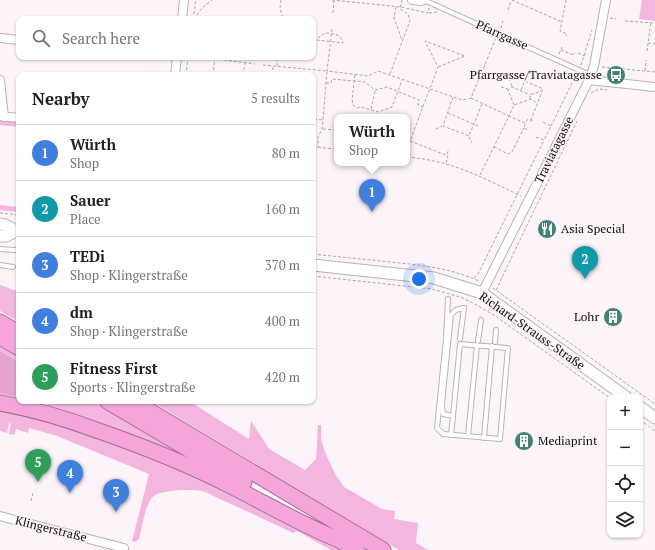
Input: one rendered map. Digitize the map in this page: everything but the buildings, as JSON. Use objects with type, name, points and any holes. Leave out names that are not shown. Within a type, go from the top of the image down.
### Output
[{"type":"highway","points":[[0,322],[16,331]]},
{"type":"highway","points":[[0,337],[16,346]]},
{"type":"highway","points":[[0,403],[61,417],[122,438],[180,461],[325,535],[350,546]]},
{"type":"highway","points":[[112,404],[350,546]]},
{"type":"highway","points":[[138,404],[383,550]]},
{"type":"main road","points":[[0,224],[8,224],[16,230]]},
{"type":"main road","points":[[0,236],[6,236],[16,231]]},
{"type":"main road","name":"Richard-Strauss-Straße","points":[[316,265],[434,278],[484,289],[622,394]]},
{"type":"main road","points":[[643,409],[655,418]]},
{"type":"street","points":[[182,16],[184,0]]},
{"type":"street","name":"Pfarrgasse","points":[[412,0],[426,1]]},
{"type":"street","name":"Traviatagasse","points":[[484,289],[590,78],[594,66],[606,0]]},
{"type":"street","points":[[0,38],[16,40]]},
{"type":"street","points":[[175,72],[177,60]]},
{"type":"street","name":"Pfarrgasse","points":[[590,78],[655,87]]},
{"type":"street","points":[[0,80],[2,116],[16,118]]},
{"type":"street","name":"Klingerstraße","points":[[0,516],[124,548]]},
{"type":"lane","name":"Pfarrgasse","points":[[426,1],[590,78]]},
{"type":"lane","points":[[0,249],[15,250]]},
{"type":"lane","points":[[0,265],[13,267]]},
{"type":"lane","points":[[448,299],[446,339],[437,425],[440,432],[451,435],[500,438],[508,350],[506,348],[477,343],[460,344],[451,435]]},
{"type":"lane","points":[[453,416],[443,414],[442,399],[451,315],[456,310],[463,308],[460,339]]},
{"type":"lane","points":[[468,436],[477,343],[481,320]]},
{"type":"lane","points":[[495,342],[496,330]]},
{"type":"lane","points":[[484,438],[492,346]]},
{"type":"path","points":[[194,16],[196,0]]},
{"type":"path","points":[[197,16],[212,0]]},
{"type":"path","points":[[281,0],[280,8],[282,16]]},
{"type":"path","points":[[333,13],[333,0],[396,6],[428,13],[426,1]]},
{"type":"path","points":[[390,75],[410,21],[408,14],[400,9],[402,0]]},
{"type":"path","points":[[508,10],[512,0],[562,22]]},
{"type":"path","points":[[566,0],[560,31],[567,34],[566,36]]},
{"type":"path","points":[[396,6],[394,18],[403,41]]},
{"type":"path","points":[[472,98],[503,21]]},
{"type":"path","points":[[625,21],[655,23]]},
{"type":"path","points":[[647,51],[651,22]]},
{"type":"path","points":[[332,29],[322,129],[318,137],[318,147],[334,149]]},
{"type":"path","points":[[322,34],[331,34],[339,35],[342,38],[343,43],[330,42],[317,40],[322,34]]},
{"type":"path","points":[[438,67],[465,56],[425,41],[438,67],[431,89],[410,141],[447,155]]},
{"type":"path","points":[[648,43],[655,44]]},
{"type":"path","points":[[562,47],[561,50],[574,55],[575,53]]},
{"type":"path","points":[[578,53],[585,56]]},
{"type":"path","points":[[186,72],[188,60]]},
{"type":"path","points":[[213,72],[215,60],[255,64]]},
{"type":"path","points":[[244,72],[246,60]]},
{"type":"path","points":[[277,60],[277,66]]},
{"type":"path","points":[[645,72],[646,60]]},
{"type":"path","points":[[263,65],[368,76],[378,71],[462,100],[472,98],[525,123]]},
{"type":"path","points":[[272,72],[273,66]]},
{"type":"path","points":[[594,66],[655,72]]},
{"type":"path","points":[[608,75],[609,68]]},
{"type":"path","points":[[507,73],[525,80],[543,90],[530,94],[512,87],[507,73]]},
{"type":"path","points":[[355,74],[352,100],[353,105],[357,108],[361,107],[378,112],[392,107],[402,79]]},
{"type":"path","points":[[326,83],[331,83],[332,79],[365,82],[375,90]]},
{"type":"path","points":[[521,91],[525,80]]},
{"type":"path","points":[[375,90],[387,87],[420,100],[418,105],[424,107]]},
{"type":"path","points":[[501,87],[508,90],[514,105]]},
{"type":"path","points":[[508,90],[512,87]]},
{"type":"path","points":[[591,93],[599,89],[613,91]]},
{"type":"path","points":[[370,110],[375,90]]},
{"type":"path","points":[[494,147],[508,154],[512,152],[528,118],[532,120],[543,90]]},
{"type":"path","points":[[530,94],[531,99],[537,103]]},
{"type":"path","points":[[443,126],[454,97]]},
{"type":"path","points":[[480,176],[514,105],[531,99]]},
{"type":"path","points":[[469,136],[482,103]]},
{"type":"path","points":[[448,113],[478,126]]},
{"type":"path","points":[[316,119],[323,120]]},
{"type":"path","points":[[496,290],[578,120]]},
{"type":"path","points":[[474,279],[478,274],[551,126],[543,122]]},
{"type":"path","points":[[436,129],[443,126],[469,136],[472,143]]},
{"type":"path","points":[[524,128],[528,130]]},
{"type":"path","points":[[322,129],[334,130]]},
{"type":"path","points":[[536,136],[544,140]]},
{"type":"path","points":[[446,164],[449,148]]},
{"type":"path","points":[[410,157],[427,159],[446,164],[480,176],[529,200]]},
{"type":"path","points":[[0,213],[16,215]]},
{"type":"path","points":[[316,254],[418,264],[442,268],[474,279],[484,289],[496,290],[655,404]]},
{"type":"path","points":[[643,422],[655,431]]},
{"type":"path","points":[[31,501],[33,493]]},
{"type":"shaded area","points":[[642,0],[655,0],[655,21],[639,19]]},
{"type":"shaded area","points":[[0,120],[16,122],[16,127],[0,125]]},
{"type":"shaded area","points":[[0,205],[16,207],[16,212],[0,210]]},
{"type":"shaded area","points":[[0,285],[16,290],[16,320],[0,311]]},
{"type":"shaded area","points":[[0,347],[16,355],[16,360],[0,351]]},
{"type":"shaded area","points":[[0,351],[16,360],[16,397],[0,393]]},
{"type":"shaded area","points":[[0,393],[16,397],[16,404],[40,404],[47,406],[48,404],[97,404],[196,463],[0,399]]},
{"type":"shaded area","points":[[156,404],[194,404],[249,439],[251,421],[269,449],[305,470],[316,459],[318,425],[321,425],[321,439],[325,452],[335,474],[344,487],[382,509],[395,511],[394,519],[418,523],[416,543],[428,550],[399,550]]},
{"type":"shaded area","points":[[0,408],[128,445],[297,524],[341,550],[331,550],[297,531],[293,533],[207,493],[191,490],[163,492],[154,496],[148,504],[139,539],[135,542],[132,541],[149,474],[57,436],[29,428],[28,433],[16,429],[14,435],[9,434],[11,424],[9,423],[7,433],[0,431]]},
{"type":"place","name":"Pfarrgasse/Traviatagasse","points":[[616,75]]},
{"type":"place","name":"Würth","points":[[372,212]]},
{"type":"place","name":"Asia Special","points":[[547,229]]},
{"type":"place","name":"Sauer","points":[[585,279]]},
{"type":"place","name":"Lohr","points":[[613,317]]},
{"type":"place","name":"Mediaprint","points":[[524,441]]},
{"type":"place","name":"Fitness First","points":[[38,482]]},
{"type":"place","name":"dm","points":[[70,493]]},
{"type":"place","name":"TEDi","points":[[116,512]]}]
